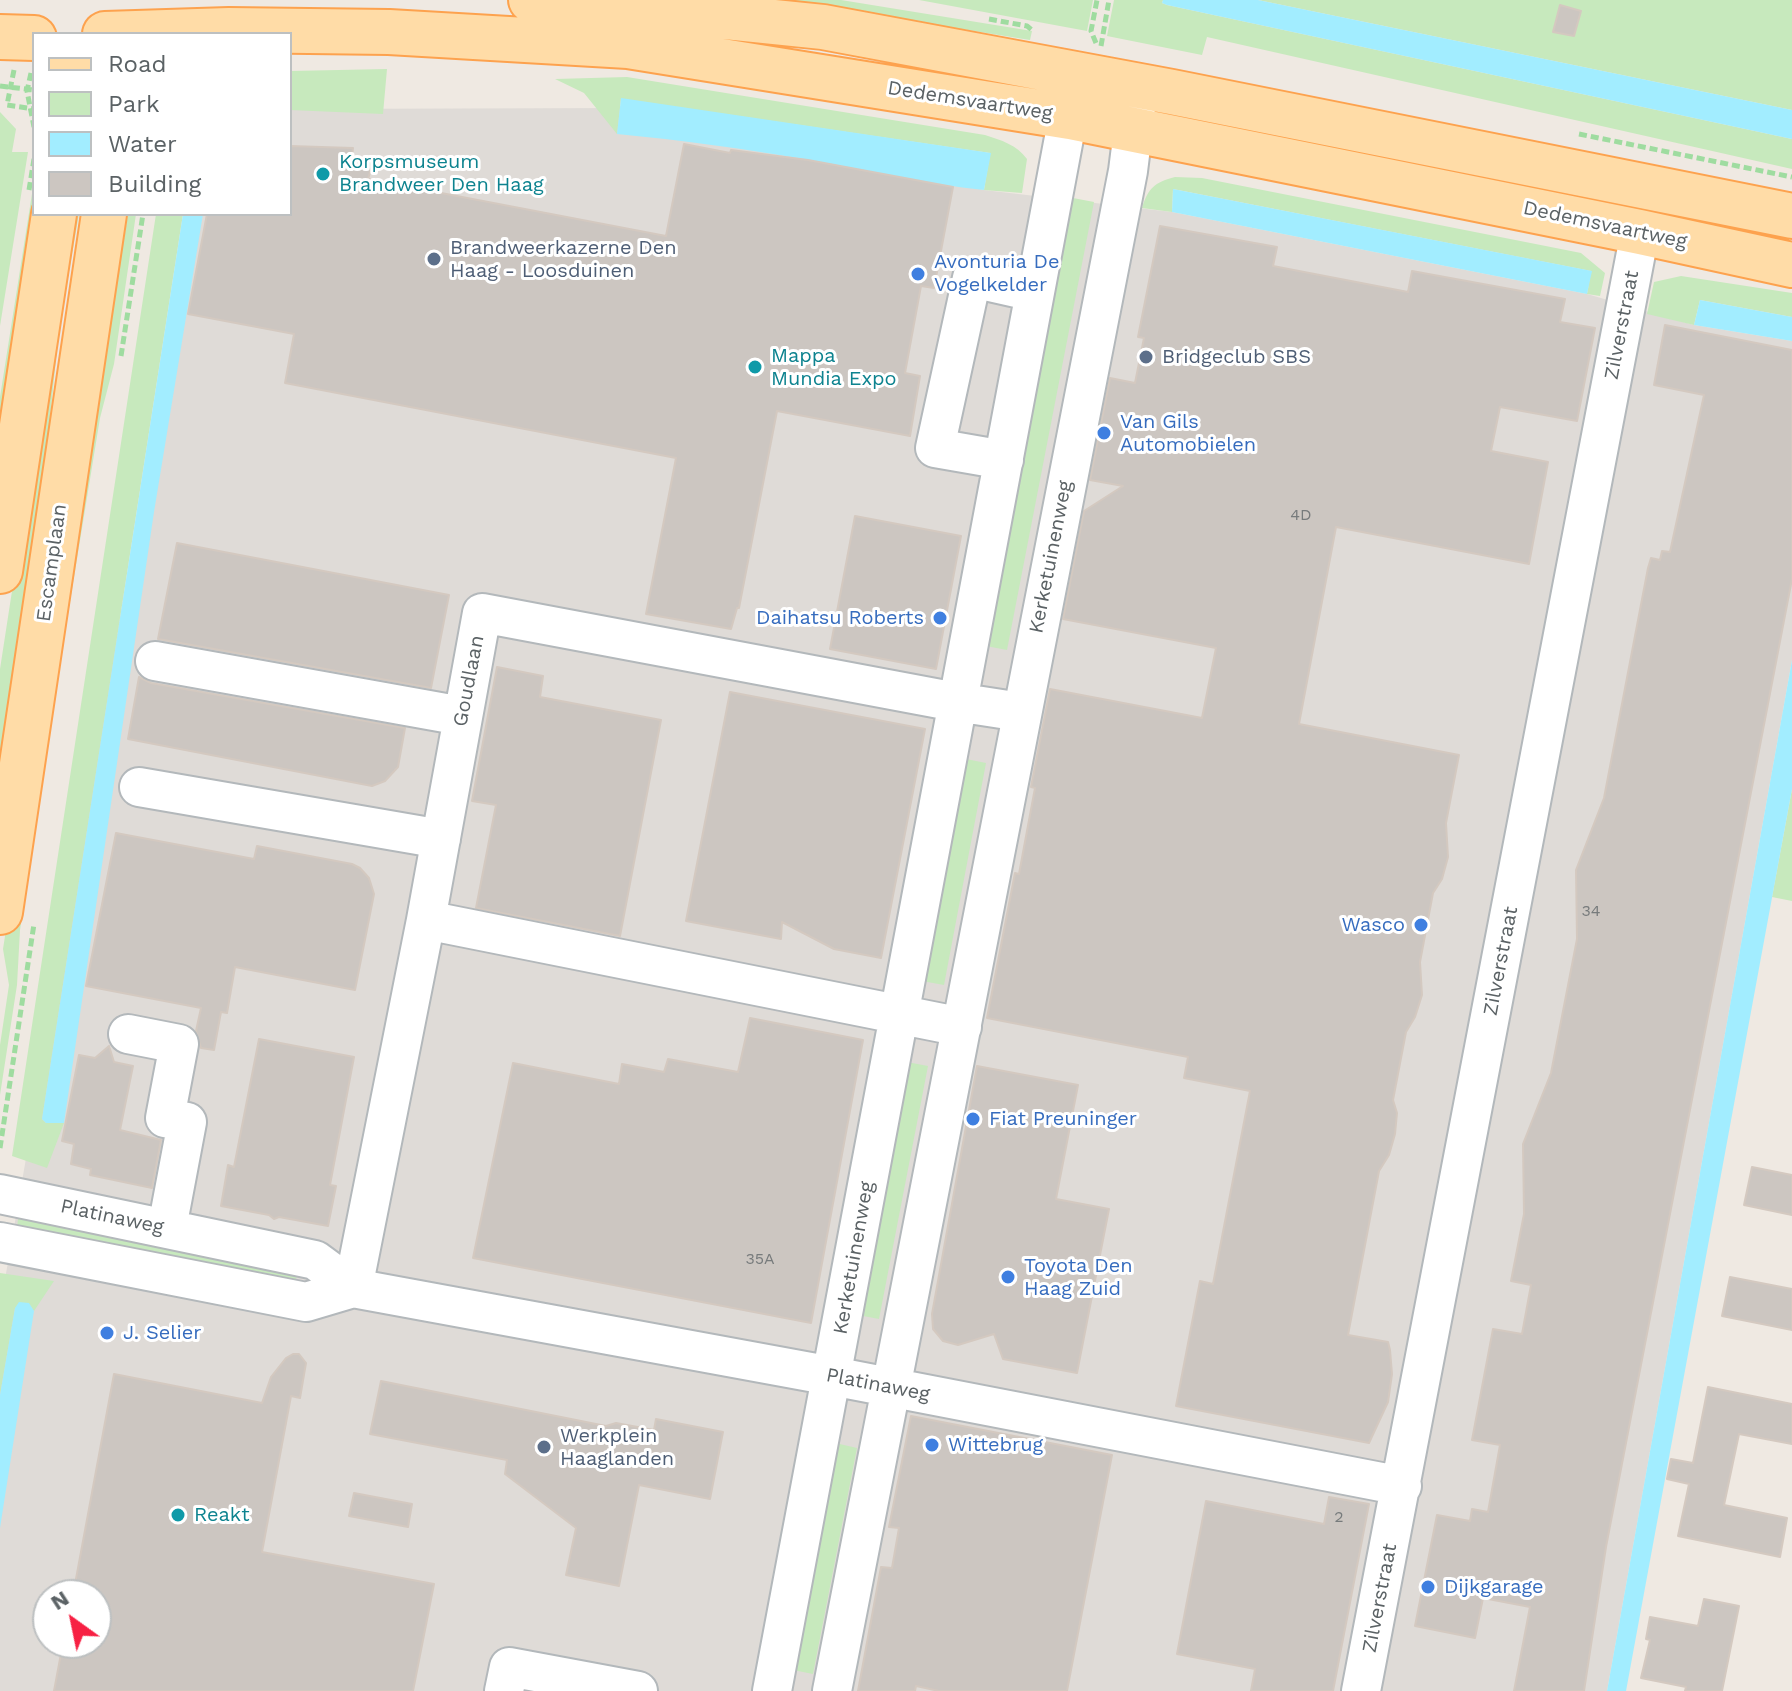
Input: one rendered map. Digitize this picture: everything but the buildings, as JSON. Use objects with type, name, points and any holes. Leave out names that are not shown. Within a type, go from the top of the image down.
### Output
[{"type":"main road","points":[[85,32],[92,0]]},
{"type":"main road","points":[[531,0],[823,27],[1088,63],[1139,86],[1792,216]]},
{"type":"main road","name":"Dedemsvaartweg","points":[[129,25],[389,32],[628,46],[1070,117],[1792,265]]},
{"type":"main road","points":[[0,37],[32,38]]},
{"type":"main road","points":[[0,571],[54,216]]},
{"type":"main road","name":"Escamplaan","points":[[0,912],[104,216]]},
{"type":"street","name":"Kerketuinenweg","points":[[772,1691],[1034,292],[1070,117],[1088,63]]},
{"type":"street","name":"Kerketuinenweg","points":[[832,1691],[1128,171],[1139,86]]},
{"type":"street","name":"Zilverstraat","points":[[1361,1691],[1640,232]]},
{"type":"street","points":[[1004,460],[935,448],[972,278],[1034,292]]},
{"type":"street","name":"Goudlaan","points":[[353,1288],[426,920],[482,613],[1021,712]]},
{"type":"street","points":[[155,661],[462,716]]},
{"type":"street","points":[[139,787],[441,839]]},
{"type":"street","points":[[426,920],[962,1027]]},
{"type":"street","points":[[128,1034],[179,1044],[165,1118],[187,1122],[167,1228]]},
{"type":"street","name":"Platinaweg","points":[[0,1194],[315,1260],[353,1288],[1402,1486]]},
{"type":"street","points":[[218,1284],[225,1240]]},
{"type":"street","name":"Platinaweg","points":[[0,1242],[306,1302],[353,1288]]},
{"type":"street","points":[[504,1691],[509,1667],[638,1691]]},
{"type":"path","points":[[1088,63],[1097,0]]},
{"type":"path","points":[[1088,63],[1109,0]]},
{"type":"path","points":[[0,86],[30,91],[32,109],[7,105]]},
{"type":"shaded area","points":[[626,108],[984,190],[1172,212],[1587,294],[1694,325],[1792,341],[1792,660],[1607,1691],[0,1691],[0,1308],[190,216],[292,216],[292,109]]},
{"type":"green space","points":[[781,0],[841,0],[1032,31],[1030,40]]},
{"type":"green space","points":[[919,0],[1093,0],[1087,31]]},
{"type":"green space","points":[[1114,0],[1163,0],[1162,3],[1167,5],[1792,139],[1792,169],[1207,37],[1202,55],[1107,36]]},
{"type":"green space","points":[[1258,0],[1792,0],[1792,110]]},
{"type":"green space","points":[[387,69],[383,114],[292,110],[292,71]]},
{"type":"green space","points":[[627,77],[985,135],[1014,147],[1027,159],[1022,193],[984,190],[990,153],[621,99],[617,134],[584,93],[555,79]]},
{"type":"green space","points":[[0,112],[16,129],[12,152],[28,152],[0,326]]},
{"type":"green space","points":[[1175,177],[1202,178],[1581,253],[1605,273],[1600,296],[1587,294],[1591,271],[1173,189],[1172,212],[1142,208],[1153,187]]},
{"type":"green space","points":[[32,194],[34,216],[0,492],[0,397]]},
{"type":"green space","points":[[1073,198],[1094,202],[1007,650],[986,646]]},
{"type":"green space","points":[[70,216],[79,216],[59,329],[35,568],[0,797],[0,669]]},
{"type":"green space","points":[[128,216],[136,216],[114,364],[100,418],[68,614],[20,930],[17,985],[0,1095],[0,1045],[9,985],[3,949],[85,420],[106,348]]},
{"type":"green space","points":[[156,216],[183,216],[42,1119],[46,1123],[64,1123],[47,1168],[12,1156]]},
{"type":"green space","points":[[1681,276],[1792,293],[1792,317],[1700,300],[1694,325],[1647,314],[1654,282]]},
{"type":"green space","points":[[966,759],[986,763],[944,985],[922,981]]},
{"type":"green space","points":[[1792,789],[1792,901],[1772,897]]},
{"type":"green space","points":[[907,1062],[928,1066],[879,1319],[858,1315]]},
{"type":"green space","points":[[19,1212],[300,1266],[293,1289],[16,1235]]},
{"type":"green space","points":[[0,1273],[54,1281],[34,1311],[28,1303],[15,1308],[0,1395]]},
{"type":"green space","points":[[831,1442],[857,1448],[813,1674],[788,1669]]},
{"type":"water","points":[[1163,0],[1258,0],[1792,110],[1792,139],[1167,5],[1162,3]]},
{"type":"water","points":[[621,98],[991,153],[984,190],[762,152],[617,134]]},
{"type":"water","points":[[1173,189],[1592,271],[1587,294],[1172,212]]},
{"type":"water","points":[[183,216],[203,216],[154,512],[64,1123],[46,1123],[42,1119]]},
{"type":"water","points":[[1700,300],[1792,317],[1792,341],[1694,325]]},
{"type":"water","points":[[1792,660],[1792,789],[1626,1691],[1607,1691]]},
{"type":"water","points":[[19,1302],[29,1303],[34,1311],[0,1528],[0,1395],[15,1308]]},
{"type":"place","name":"Korpsmuseum Brandweer Den Haag","points":[[323,174]]},
{"type":"place","name":"Brandweerkazerne Den Haag - Loosduinen","points":[[434,259]]},
{"type":"place","name":"Avonturia De Vogelkelder","points":[[918,274]]},
{"type":"place","name":"Bridgeclub SBS","points":[[1146,357]]},
{"type":"place","name":"Mappa Mundia Expo","points":[[755,367]]},
{"type":"place","name":"Van Gils Automobielen","points":[[1104,433]]},
{"type":"place","name":"Daihatsu Roberts","points":[[940,618]]},
{"type":"place","name":"Wasco","points":[[1421,925]]},
{"type":"place","name":"Fiat Preuninger","points":[[973,1119]]},
{"type":"place","name":"Toyota Den Haag Zuid","points":[[1008,1277]]},
{"type":"place","name":"J. Selier","points":[[107,1333]]},
{"type":"place","name":"Wittebrug","points":[[932,1445]]},
{"type":"place","name":"Werkplein Haaglanden","points":[[544,1447]]},
{"type":"place","name":"Reakt","points":[[178,1515]]},
{"type":"place","name":"Dijkgarage","points":[[1428,1587]]}]
